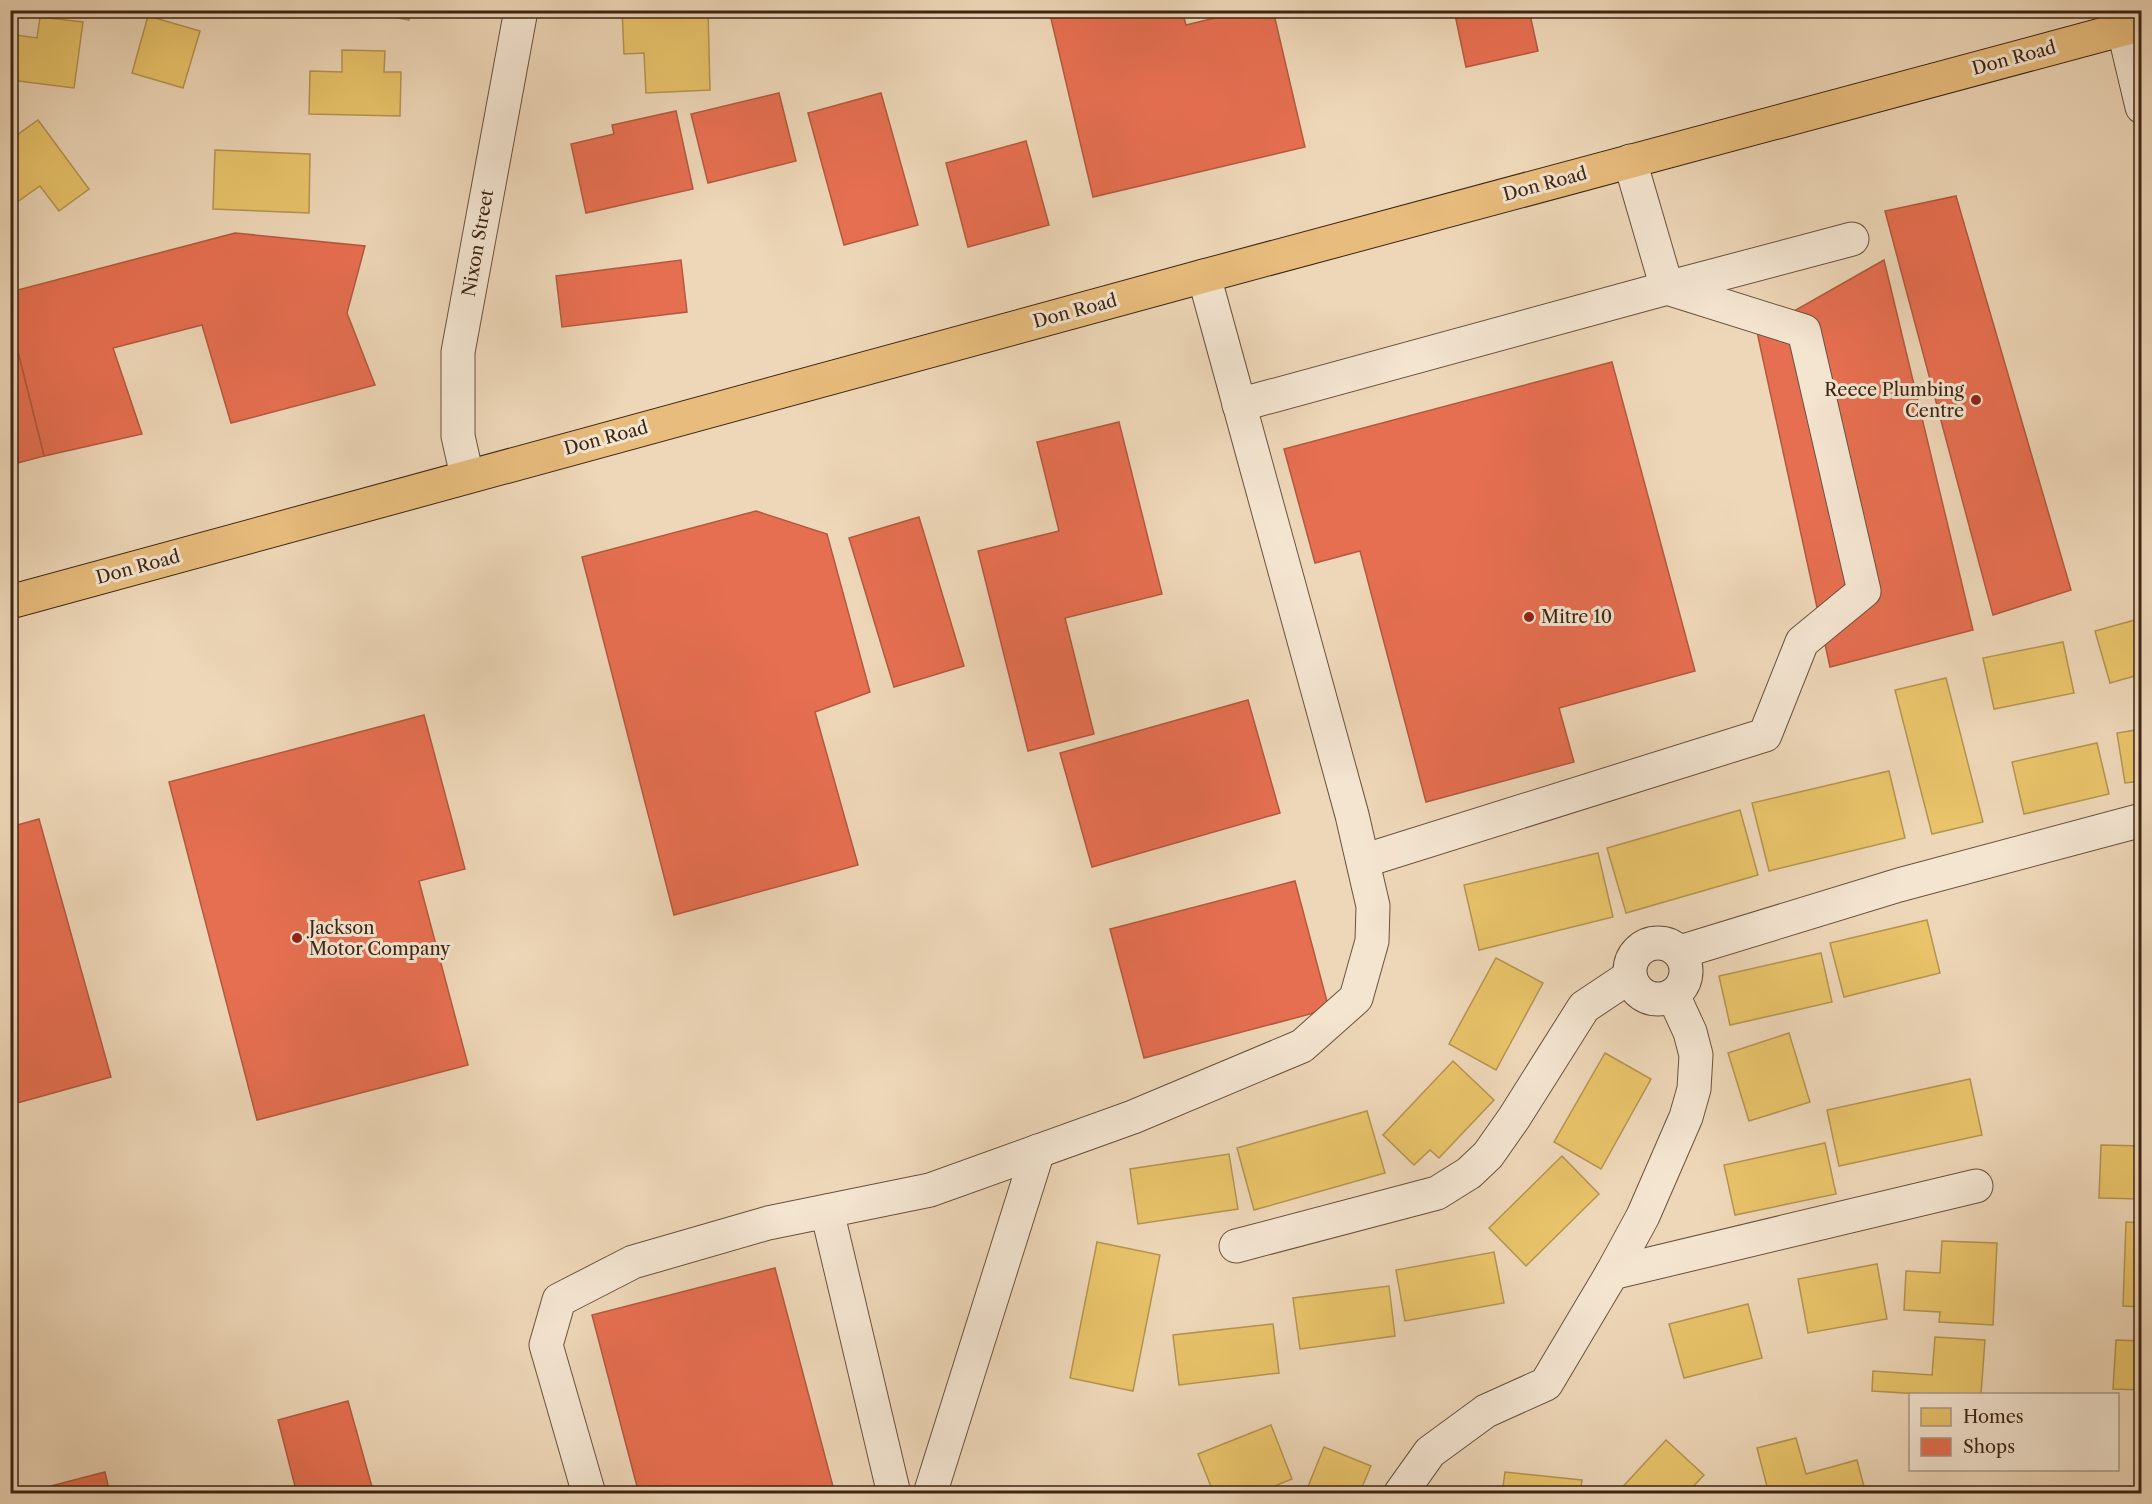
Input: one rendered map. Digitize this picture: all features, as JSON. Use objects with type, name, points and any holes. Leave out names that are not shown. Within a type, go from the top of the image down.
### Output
[{"type":"main road","name":"Don Road","points":[[10,602],[466,476],[1630,161],[2127,21]]},
{"type":"street","name":"Nixon Street","points":[[466,476],[458,436],[458,352],[521,10]]},
{"type":"street","points":[[2127,21],[2142,107]]},
{"type":"street","points":[[1630,161],[1667,288]]},
{"type":"street","points":[[1239,405],[1852,239]]},
{"type":"street","points":[[589,1494],[546,1345],[559,1300],[633,1262],[768,1223],[930,1190],[1133,1117],[1302,1046],[1356,998],[1372,941],[1373,906],[1363,861],[1204,276]]},
{"type":"street","points":[[1363,861],[1765,735],[1802,642],[1864,591],[1804,331],[1667,288]]},
{"type":"street","points":[[1680,952],[1899,885],[2142,820]]},
{"type":"street","points":[[1664,942],[1680,952],[1687,967],[1684,983],[1673,995],[1655,1000],[1638,993],[1629,977],[1631,958],[1645,944],[1664,942]]},
{"type":"street","points":[[1236,1246],[1437,1193],[1469,1173],[1488,1155],[1514,1118],[1584,1007],[1629,977]]},
{"type":"street","points":[[1400,1494],[1430,1452],[1486,1411],[1546,1384],[1612,1273],[1643,1216],[1686,1117],[1694,1089],[1696,1055],[1690,1032],[1673,995]]},
{"type":"street","points":[[930,1494],[1038,1151]]},
{"type":"street","points":[[1612,1273],[1976,1186]]},
{"type":"street","points":[[826,1211],[894,1494]]},
{"type":"building: Homes","points":[[358,10],[411,10],[409,20]]},
{"type":"building: Homes","points":[[622,10],[708,10],[710,90],[646,93],[644,53],[624,54]]},
{"type":"building: Homes","points":[[148,16],[200,31],[183,88],[132,73]]},
{"type":"building: Homes","points":[[40,17],[83,22],[74,88],[11,80],[16,35],[37,38]]},
{"type":"building: Homes","points":[[342,50],[385,51],[384,72],[401,72],[400,116],[309,114],[310,71],[342,72]]},
{"type":"building: Homes","points":[[38,120],[89,189],[59,211],[40,186],[10,207],[10,140]]},
{"type":"building: Homes","points":[[215,150],[310,154],[309,213],[213,209]]},
{"type":"building: Homes","points":[[2142,618],[2142,674],[2110,683],[2095,631]]},
{"type":"building: Homes","points":[[2063,642],[2074,693],[1994,709],[1983,658]]},
{"type":"building: Homes","points":[[1946,678],[1983,822],[1932,834],[1895,690]]},
{"type":"building: Homes","points":[[2142,729],[2142,781],[2125,783],[2117,733]]},
{"type":"building: Homes","points":[[2097,743],[2109,794],[2024,814],[2012,762]]},
{"type":"building: Homes","points":[[1889,771],[1905,838],[1769,871],[1752,803]]},
{"type":"building: Homes","points":[[1740,810],[1758,875],[1626,913],[1607,848]]},
{"type":"building: Homes","points":[[1598,853],[1613,917],[1479,950],[1464,885]]},
{"type":"building: Homes","points":[[1927,920],[1940,973],[1844,997],[1830,943]]},
{"type":"building: Homes","points":[[1821,953],[1832,1002],[1730,1025],[1719,976]]},
{"type":"building: Homes","points":[[1496,958],[1543,983],[1496,1070],[1449,1044]]},
{"type":"building: Homes","points":[[1789,1033],[1810,1102],[1749,1121],[1728,1053]]},
{"type":"building: Homes","points":[[1605,1053],[1651,1079],[1601,1169],[1554,1142]]},
{"type":"building: Homes","points":[[1453,1061],[1494,1100],[1439,1158],[1430,1150],[1414,1165],[1383,1135]]},
{"type":"building: Homes","points":[[1970,1079],[1982,1135],[1839,1166],[1827,1110]]},
{"type":"building: Homes","points":[[1367,1111],[1385,1173],[1254,1210],[1237,1148]]},
{"type":"building: Homes","points":[[1825,1143],[1836,1194],[1735,1215],[1724,1165]]},
{"type":"building: Homes","points":[[2101,1145],[2142,1146],[2142,1199],[2099,1198]]},
{"type":"building: Homes","points":[[1229,1154],[1238,1209],[1138,1224],[1130,1169]]},
{"type":"building: Homes","points":[[1562,1156],[1599,1194],[1526,1266],[1489,1228]]},
{"type":"building: Homes","points":[[2126,1222],[2142,1223],[2142,1307],[2123,1306]]},
{"type":"building: Homes","points":[[1942,1241],[1997,1243],[1993,1325],[1939,1322],[1940,1312],[1904,1310],[1906,1271],[1940,1273]]},
{"type":"building: Homes","points":[[1097,1242],[1160,1255],[1133,1391],[1070,1378]]},
{"type":"building: Homes","points":[[1494,1252],[1504,1303],[1405,1321],[1396,1270]]},
{"type":"building: Homes","points":[[1877,1264],[1887,1319],[1808,1333],[1798,1279]]},
{"type":"building: Homes","points":[[1389,1286],[1395,1336],[1300,1349],[1293,1298]]},
{"type":"building: Homes","points":[[1748,1304],[1762,1358],[1684,1378],[1669,1324]]},
{"type":"building: Homes","points":[[1273,1324],[1279,1373],[1179,1385],[1173,1335]]},
{"type":"building: Homes","points":[[1935,1337],[1985,1340],[1981,1393],[1872,1391],[1873,1371],[1932,1375]]},
{"type":"building: Homes","points":[[2116,1340],[2142,1341],[2142,1390],[2113,1389]]},
{"type":"building: Homes","points":[[1271,1425],[1292,1479],[1255,1494],[1214,1494],[1198,1454]]},
{"type":"building: Homes","points":[[1796,1438],[1806,1474],[1857,1460],[1866,1494],[1769,1494],[1757,1448]]},
{"type":"building: Homes","points":[[1666,1440],[1704,1475],[1686,1494],[1616,1494]]},
{"type":"building: Homes","points":[[1324,1447],[1371,1466],[1359,1494],[1305,1494]]},
{"type":"building: Homes","points":[[1505,1472],[1582,1480],[1580,1494],[1502,1494]]},
{"type":"building: Shops","points":[[1049,10],[1182,10],[1186,25],[1247,10],[1273,10],[1305,147],[1093,197]]},
{"type":"building: Shops","points":[[1454,10],[1529,10],[1538,51],[1466,67]]},
{"type":"building: Shops","points":[[779,93],[796,161],[708,183],[691,114]]},
{"type":"building: Shops","points":[[881,93],[918,225],[844,245],[808,113]]},
{"type":"building: Shops","points":[[676,111],[693,189],[586,213],[571,144],[614,134],[612,125]]},
{"type":"building: Shops","points":[[1026,141],[1049,225],[968,247],[946,163]]},
{"type":"building: Shops","name":"Reece Plumbing Centre","points":[[1956,196],[2071,590],[1993,615],[1885,211]]},
{"type":"building: Shops","points":[[235,233],[365,246],[347,313],[375,385],[231,423],[202,325],[113,348],[142,434],[44,456],[10,320],[10,292]]},
{"type":"building: Shops","points":[[681,260],[687,312],[562,327],[556,276]]},
{"type":"building: Shops","points":[[1884,260],[1973,630],[1830,667],[1757,332]]},
{"type":"building: Shops","points":[[10,320],[44,456],[10,465]]},
{"type":"building: Shops","name":"Mitre 10","points":[[1612,362],[1695,671],[1559,708],[1574,762],[1426,802],[1360,551],[1315,563],[1284,449]]},
{"type":"building: Shops","points":[[1119,422],[1162,594],[1065,618],[1094,734],[1028,751],[978,551],[1059,531],[1037,442]]},
{"type":"building: Shops","points":[[756,511],[827,534],[870,692],[815,712],[858,865],[674,915],[582,557]]},
{"type":"building: Shops","points":[[919,517],[964,666],[894,687],[849,538]]},
{"type":"building: Shops","points":[[1248,700],[1280,813],[1092,867],[1060,753]]},
{"type":"building: Shops","points":[[424,715],[465,869],[419,881],[468,1065],[257,1120],[169,782]]},
{"type":"building: Shops","points":[[39,819],[111,1077],[10,1105],[10,827]]},
{"type":"building: Shops","points":[[1295,881],[1329,1009],[1144,1058],[1110,929]]},
{"type":"building: Shops","points":[[775,1268],[835,1494],[639,1494],[592,1315]]},
{"type":"building: Shops","points":[[348,1401],[374,1494],[297,1494],[278,1420]]},
{"type":"building: Shops","points":[[105,1472],[110,1494],[20,1494]]},
{"type":"place","name":"Reece Plumbing Centre","points":[[1976,400]]},
{"type":"place","name":"Mitre 10","points":[[1529,617]]},
{"type":"place","name":"Jackson Motor Company","points":[[297,938]]}]
